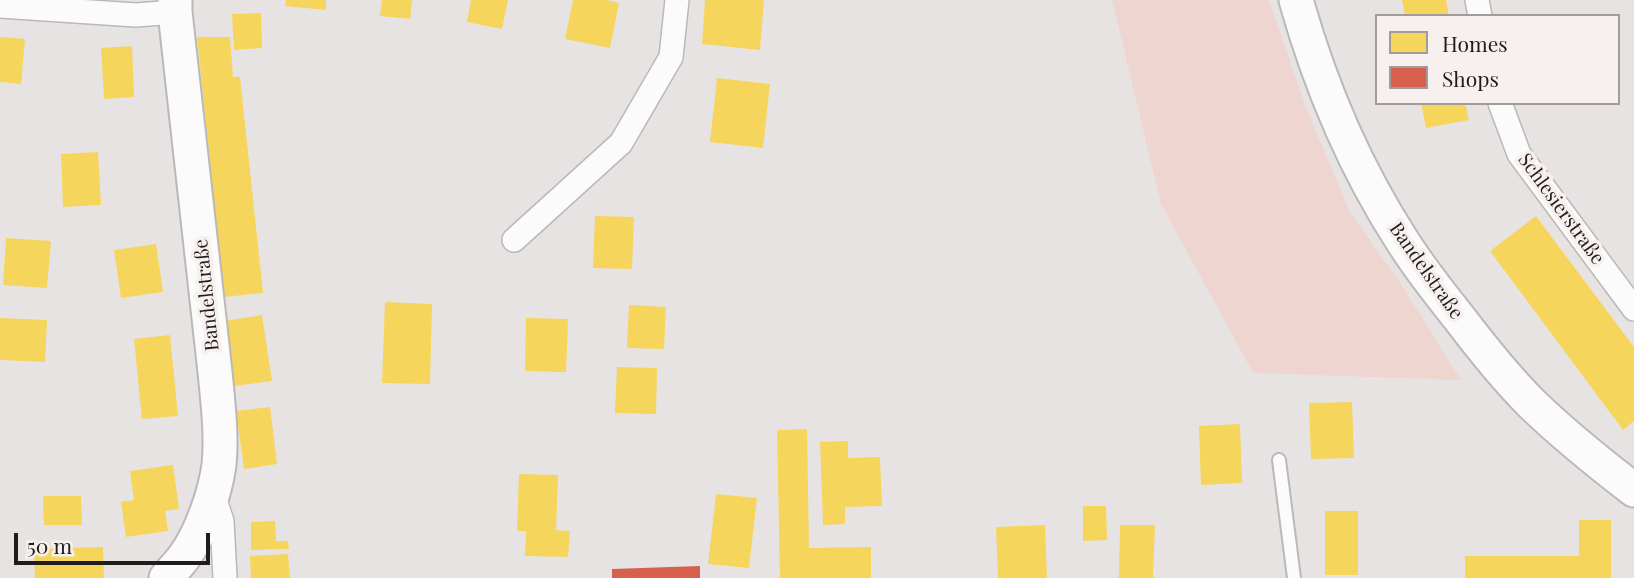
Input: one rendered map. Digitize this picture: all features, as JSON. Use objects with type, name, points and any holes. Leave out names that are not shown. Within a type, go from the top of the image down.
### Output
[{"type":"main road","name":"Bandelstraße","points":[[1296,0],[1320,74],[1343,132],[1363,174],[1408,251],[1477,342],[1532,403],[1592,458],[1634,489]]},
{"type":"main road","name":"Bandelstraße","points":[[166,578],[185,556],[201,527],[213,494],[219,466],[220,430],[175,6]]},
{"type":"street","points":[[514,240],[621,143],[671,57],[677,0]]},
{"type":"street","points":[[0,6],[136,15],[175,6]]},
{"type":"street","name":"Schlesierstraße","points":[[1501,105],[1519,154],[1634,309]]},
{"type":"street","points":[[213,494],[222,521],[225,578]]},
{"type":"lane","points":[[1279,460],[1294,578]]},
{"type":"shaded area","points":[[1112,0],[1269,0],[1305,105],[1350,212],[1401,284],[1461,380],[1253,373],[1161,204]]},
{"type":"building: Homes","points":[[286,0],[326,0],[326,10],[285,6]]},
{"type":"building: Homes","points":[[382,0],[412,0],[410,19],[380,16]]},
{"type":"building: Homes","points":[[471,0],[508,0],[502,29],[467,22]]},
{"type":"building: Homes","points":[[573,0],[606,0],[619,3],[610,48],[565,39]]},
{"type":"building: Homes","points":[[705,0],[764,0],[760,50],[702,44]]},
{"type":"building: Homes","points":[[1402,0],[1446,0],[1449,14],[1405,14]]},
{"type":"building: Homes","points":[[261,13],[262,48],[234,50],[232,14]]},
{"type":"building: Homes","points":[[0,37],[25,39],[21,84],[0,82]]},
{"type":"building: Homes","points":[[197,37],[230,37],[233,77],[240,77],[263,293],[224,297]]},
{"type":"building: Homes","points":[[132,46],[134,97],[104,99],[101,48]]},
{"type":"building: Homes","points":[[717,78],[770,84],[763,148],[710,142]]},
{"type":"building: Homes","points":[[1421,105],[1465,105],[1469,120],[1426,128]]},
{"type":"building: Homes","points":[[98,152],[101,205],[63,207],[61,154]]},
{"type":"building: Homes","points":[[595,216],[634,217],[632,269],[593,268]]},
{"type":"building: Homes","points":[[1536,216],[1634,347],[1634,421],[1623,430],[1490,251]]},
{"type":"building: Homes","points":[[6,238],[51,241],[47,288],[3,285]]},
{"type":"building: Homes","points":[[156,244],[163,292],[121,298],[114,250]]},
{"type":"building: Homes","points":[[385,302],[432,304],[430,384],[382,383]]},
{"type":"building: Homes","points":[[629,305],[666,307],[664,349],[627,348]]},
{"type":"building: Homes","points":[[262,315],[272,381],[234,386],[225,321]]},
{"type":"building: Homes","points":[[0,318],[47,320],[45,362],[0,360]]},
{"type":"building: Homes","points":[[526,318],[568,319],[566,372],[525,371]]},
{"type":"building: Homes","points":[[170,335],[178,416],[142,419],[134,339]]},
{"type":"building: Homes","points":[[617,367],[657,368],[656,414],[615,413]]},
{"type":"building: Homes","points":[[1352,402],[1354,458],[1311,459],[1309,403]]},
{"type":"building: Homes","points":[[270,407],[277,464],[244,469],[236,411]]},
{"type":"building: Homes","points":[[1240,424],[1242,483],[1201,485],[1199,426]]},
{"type":"building: Homes","points":[[807,429],[809,548],[871,547],[871,578],[780,578],[777,430]]},
{"type":"building: Homes","points":[[848,441],[848,458],[880,457],[882,506],[845,507],[845,524],[823,525],[820,442]]},
{"type":"building: Homes","points":[[173,465],[179,509],[165,511],[168,531],[126,537],[121,502],[134,500],[130,471]]},
{"type":"building: Homes","points":[[519,474],[558,475],[556,530],[570,531],[568,557],[525,556],[526,531],[517,531]]},
{"type":"building: Homes","points":[[716,494],[757,498],[749,568],[708,564]]},
{"type":"building: Homes","points":[[43,496],[81,496],[82,525],[44,525]]},
{"type":"building: Homes","points":[[1083,506],[1106,506],[1107,540],[1083,541]]},
{"type":"building: Homes","points":[[1325,511],[1358,511],[1358,575],[1325,575]]},
{"type":"building: Homes","points":[[1579,520],[1611,520],[1611,578],[1465,578],[1465,556],[1579,556]]},
{"type":"building: Homes","points":[[275,521],[276,541],[288,541],[289,549],[251,550],[251,522]]},
{"type":"building: Homes","points":[[1045,525],[1047,578],[998,578],[996,527]]},
{"type":"building: Homes","points":[[1120,525],[1155,525],[1153,578],[1119,578]]},
{"type":"building: Homes","points":[[103,547],[104,578],[35,578],[34,549]]},
{"type":"building: Homes","points":[[288,554],[290,578],[251,578],[250,556]]},
{"type":"building: Shops","points":[[700,566],[700,578],[612,578],[612,569]]}]
